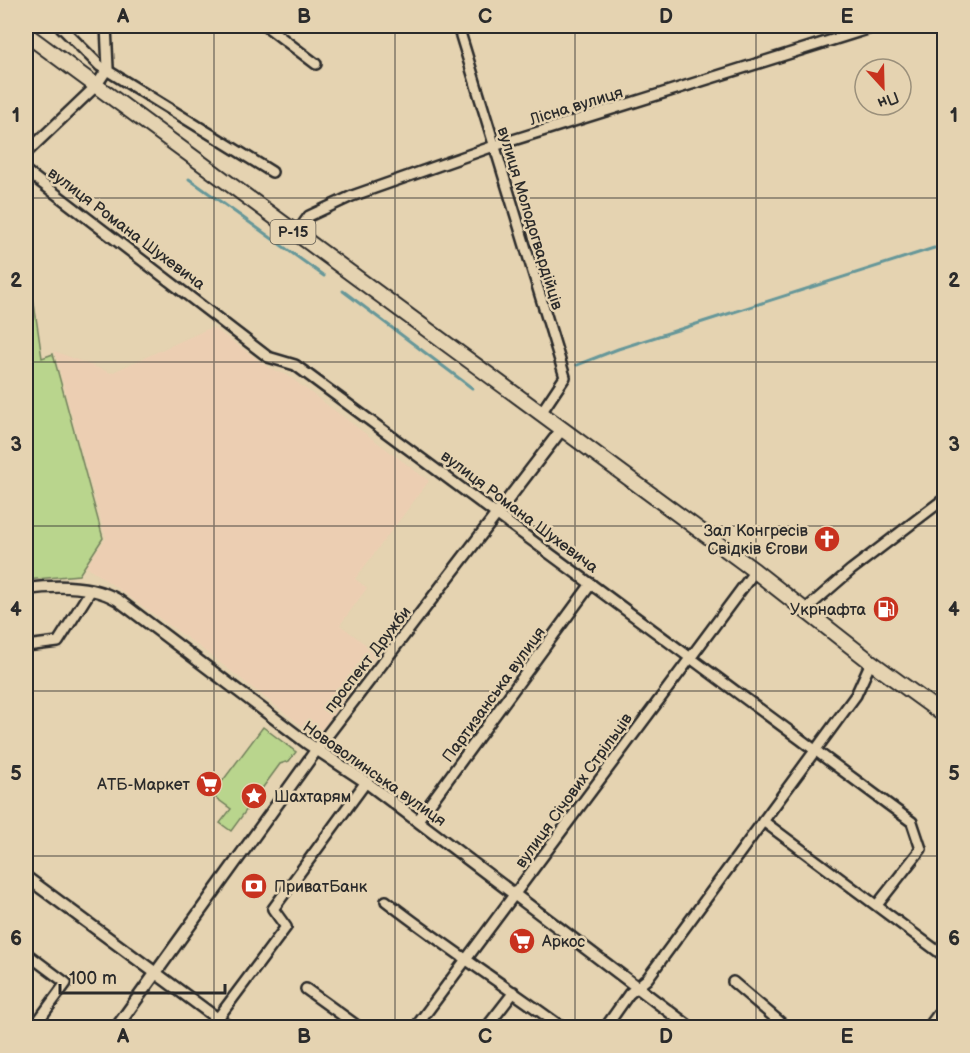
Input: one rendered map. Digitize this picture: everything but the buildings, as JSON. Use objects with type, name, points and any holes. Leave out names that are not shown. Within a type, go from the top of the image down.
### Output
[{"type":"main road","name":"Р-15","points":[[26,34],[755,571],[871,662],[945,715]]},
{"type":"street","points":[[60,26],[107,70],[272,172]]},
{"type":"street","points":[[26,153],[96,86],[107,70],[106,26]]},
{"type":"street","points":[[266,26],[316,64]]},
{"type":"street","name":"вулиця Молодогвардійців","points":[[458,26],[565,377],[541,413]]},
{"type":"street","name":"Лісна вулиця","points":[[296,234],[309,216],[352,196],[494,146],[877,26]]},
{"type":"street","name":"вулиця Романа Шухевича","points":[[26,171],[268,357],[295,365],[498,514],[814,752],[912,822],[921,849],[877,905]]},
{"type":"street","name":"проспект Дружби","points":[[116,1028],[317,749],[562,429]]},
{"type":"street","points":[[806,609],[851,570],[945,499]]},
{"type":"street","name":"вулиця Січових Стрільців","points":[[415,1028],[755,571]]},
{"type":"street","name":"Партизанська вулиця","points":[[418,820],[591,584]]},
{"type":"street","name":"Нововолинська вулиця","points":[[26,589],[47,587],[90,590],[109,595],[127,606],[196,662],[418,820],[691,1028]]},
{"type":"street","points":[[26,646],[58,642],[90,590]]},
{"type":"street","points":[[605,1028],[629,994],[638,989],[856,695],[871,662]]},
{"type":"street","points":[[26,877],[223,1024],[286,927],[273,909],[366,782]]},
{"type":"street","points":[[763,821],[945,956]]},
{"type":"street","points":[[386,901],[465,960],[474,963],[563,1028]]},
{"type":"street","points":[[26,953],[66,983],[33,1028]]},
{"type":"street","points":[[733,982],[788,1028]]},
{"type":"street","points":[[306,989],[360,1028]]},
{"type":"street","points":[[486,1028],[514,992]]},
{"type":"street","points":[[928,1028],[945,1006]]},
{"type":"shaded area","points":[[212,327],[271,369],[287,375],[429,481],[355,579],[367,588],[340,625],[378,654],[316,737],[201,648],[86,566],[106,538],[54,351],[111,373]]},
{"type":"green space","points":[[31,283],[42,358],[53,354],[103,538],[79,575],[26,580],[26,284]]},
{"type":"green space","points":[[263,727],[296,752],[289,761],[280,764],[231,831],[220,823],[231,809],[212,795]]},
{"type":"waterway","points":[[189,179],[324,276]]},
{"type":"waterway","points":[[577,365],[618,349],[934,248],[941,248]]},
{"type":"waterway","points":[[343,291],[472,388]]},
{"type":"place","name":"Зал Конгресів Свідків Єгови","points":[[827,539]]},
{"type":"place","name":"Укрнафта","points":[[886,609]]},
{"type":"place","name":"АТБ-Маркет","points":[[209,784]]},
{"type":"place","name":"Шахтарям","points":[[254,796]]},
{"type":"place","name":"ПриватБанк","points":[[254,886]]},
{"type":"place","name":"Аркос","points":[[522,941]]}]
